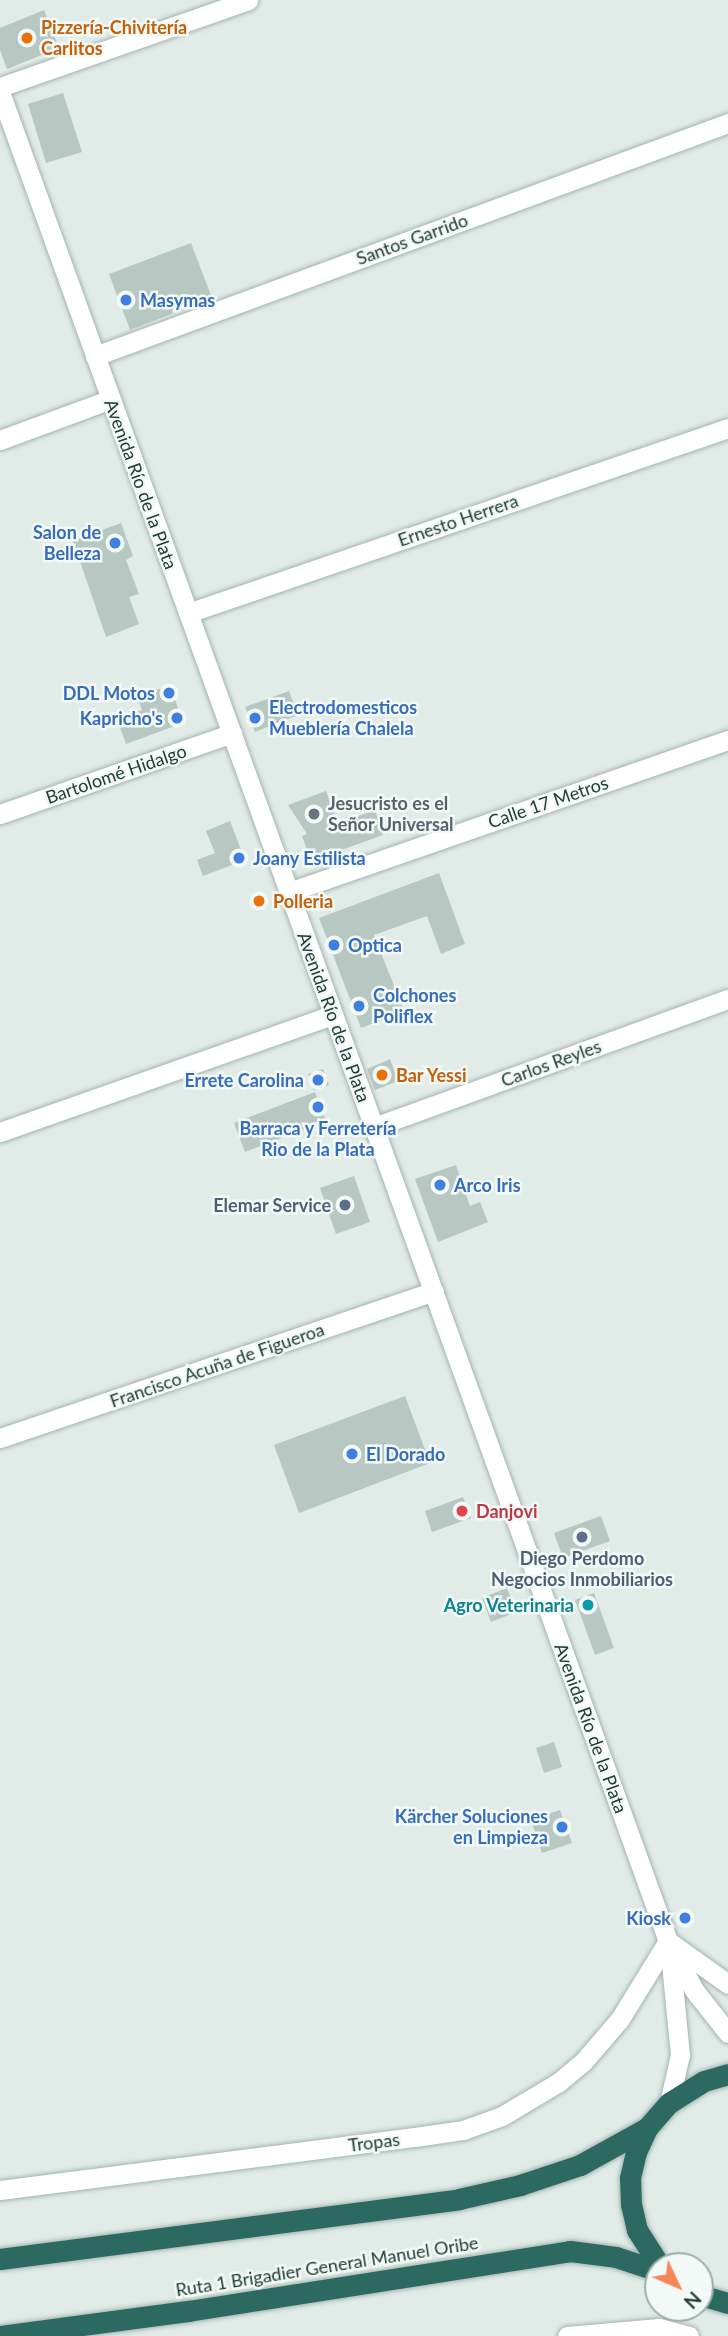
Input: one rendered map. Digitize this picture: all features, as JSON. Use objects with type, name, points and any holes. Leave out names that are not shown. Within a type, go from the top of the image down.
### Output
[{"type":"highway","points":[[650,2252],[638,2230],[631,2205],[633,2165],[648,2128],[669,2103],[704,2081],[728,2074]]},
{"type":"highway","points":[[0,2259],[458,2199],[520,2185],[580,2165],[648,2128]]},
{"type":"highway","name":"Ruta 1 Brigadier General Manuel Oribe","points":[[0,2336],[202,2309],[570,2251],[616,2257],[644,2264]]},
{"type":"street","points":[[0,87],[248,0]]},
{"type":"street","name":"Avenida Río de la Plata","points":[[0,93],[668,1941],[694,1990],[728,2033]]},
{"type":"street","name":"Santos Garrido","points":[[95,356],[728,123]]},
{"type":"street","points":[[0,440],[111,399]]},
{"type":"street","name":"Ernesto Herrera","points":[[188,613],[728,428]]},
{"type":"street","name":"Bartolomé Hidalgo","points":[[0,814],[232,733]]},
{"type":"street","name":"Calle 17 Metros","points":[[289,892],[728,740]]},
{"type":"street","name":"Carlos Reyles","points":[[374,1128],[728,999]]},
{"type":"street","points":[[0,1132],[333,1015]]},
{"type":"street","name":"Francisco Acuña de Figueroa","points":[[0,1438],[434,1292]]},
{"type":"street","points":[[668,1941],[728,1984]]},
{"type":"street","name":"Avenida Río de la Plata","points":[[668,1941],[680,2055],[669,2103]]},
{"type":"street","name":"Tropas","points":[[0,2190],[463,2130],[502,2116],[559,2082],[583,2062],[620,2020],[668,1941]]},
{"type":"street","points":[[567,2336],[659,2328],[689,2336]]},
{"type":"building","name":"Pizzería-Chivitería Carlitos","points":[[44,10],[59,48],[7,69],[0,50],[0,28]]},
{"type":"building","points":[[63,93],[82,152],[46,163],[28,104]]},
{"type":"building","points":[[191,243],[212,298],[130,330],[109,274]]},
{"type":"building","points":[[121,523],[133,556],[126,560],[139,594],[129,597],[139,624],[106,637],[73,541]]},
{"type":"building","points":[[170,685],[183,723],[126,744],[117,719],[142,710],[137,697]]},
{"type":"building","points":[[289,691],[298,715],[255,732],[245,707]]},
{"type":"building","points":[[326,791],[338,823],[375,810],[383,835],[311,861],[302,836],[307,834],[288,805]]},
{"type":"building","points":[[230,821],[245,860],[203,876],[197,860],[215,853],[206,831]]},
{"type":"building","points":[[439,873],[465,944],[441,954],[427,916],[374,935],[404,1011],[361,1028],[319,918]]},
{"type":"building","name":"Bar Yessi","points":[[390,1059],[398,1081],[375,1090],[367,1069]]},
{"type":"building","name":"Errete Carolina","points":[[323,1069],[329,1085],[314,1090],[308,1074]]},
{"type":"building","points":[[315,1092],[326,1121],[245,1152],[234,1123]]},
{"type":"building","points":[[456,1165],[470,1206],[480,1202],[488,1222],[438,1242],[415,1179]]},
{"type":"building","name":"Elemar Service","points":[[354,1176],[370,1222],[336,1234],[320,1188]]},
{"type":"building","name":"El Dorado","points":[[405,1396],[430,1463],[299,1513],[274,1445]]},
{"type":"building","points":[[463,1497],[471,1518],[432,1532],[425,1511]]},
{"type":"building","name":"Diego Perdomo Negocios Inmobiliarios","points":[[601,1516],[610,1541],[563,1558],[554,1533]]},
{"type":"building","points":[[507,1588],[516,1612],[491,1622],[482,1598]]},
{"type":"building","points":[[594,1593],[614,1648],[595,1655],[575,1600]]},
{"type":"building","points":[[554,1742],[562,1767],[544,1773],[536,1748]]},
{"type":"building","points":[[560,1810],[572,1843],[542,1853],[531,1820]]},
{"type":"place","name":"Pizzería-Chivitería Carlitos","points":[[27,38]]},
{"type":"place","name":"Masymas","points":[[126,300]]},
{"type":"place","name":"Salon de Belleza","points":[[115,543]]},
{"type":"place","name":"DDL Motos","points":[[169,693]]},
{"type":"place","name":"Kapricho's","points":[[177,718]]},
{"type":"place","name":"Electrodomesticos Mueblería Chalela","points":[[255,718]]},
{"type":"place","name":"Jesucristo es el Señor Universal","points":[[314,814]]},
{"type":"place","name":"Joany Estilista","points":[[239,858]]},
{"type":"place","name":"Polleria","points":[[259,901]]},
{"type":"place","name":"Optica","points":[[334,945]]},
{"type":"place","name":"Colchones Poliflex","points":[[359,1006]]},
{"type":"place","name":"Bar Yessi","points":[[382,1075]]},
{"type":"place","name":"Errete Carolina","points":[[318,1080]]},
{"type":"place","name":"Barraca y Ferretería Rio de la Plata","points":[[318,1107]]},
{"type":"place","name":"Arco Iris","points":[[440,1185]]},
{"type":"place","name":"Elemar Service","points":[[345,1205]]},
{"type":"place","name":"El Dorado","points":[[352,1454]]},
{"type":"place","name":"Danjovi","points":[[462,1511]]},
{"type":"place","name":"Diego Perdomo Negocios Inmobiliarios","points":[[582,1537]]},
{"type":"place","name":"Agro Veterinaria","points":[[588,1605]]},
{"type":"place","name":"Kärcher Soluciones en Limpieza","points":[[562,1827]]},
{"type":"place","name":"Kiosk","points":[[685,1918]]}]
